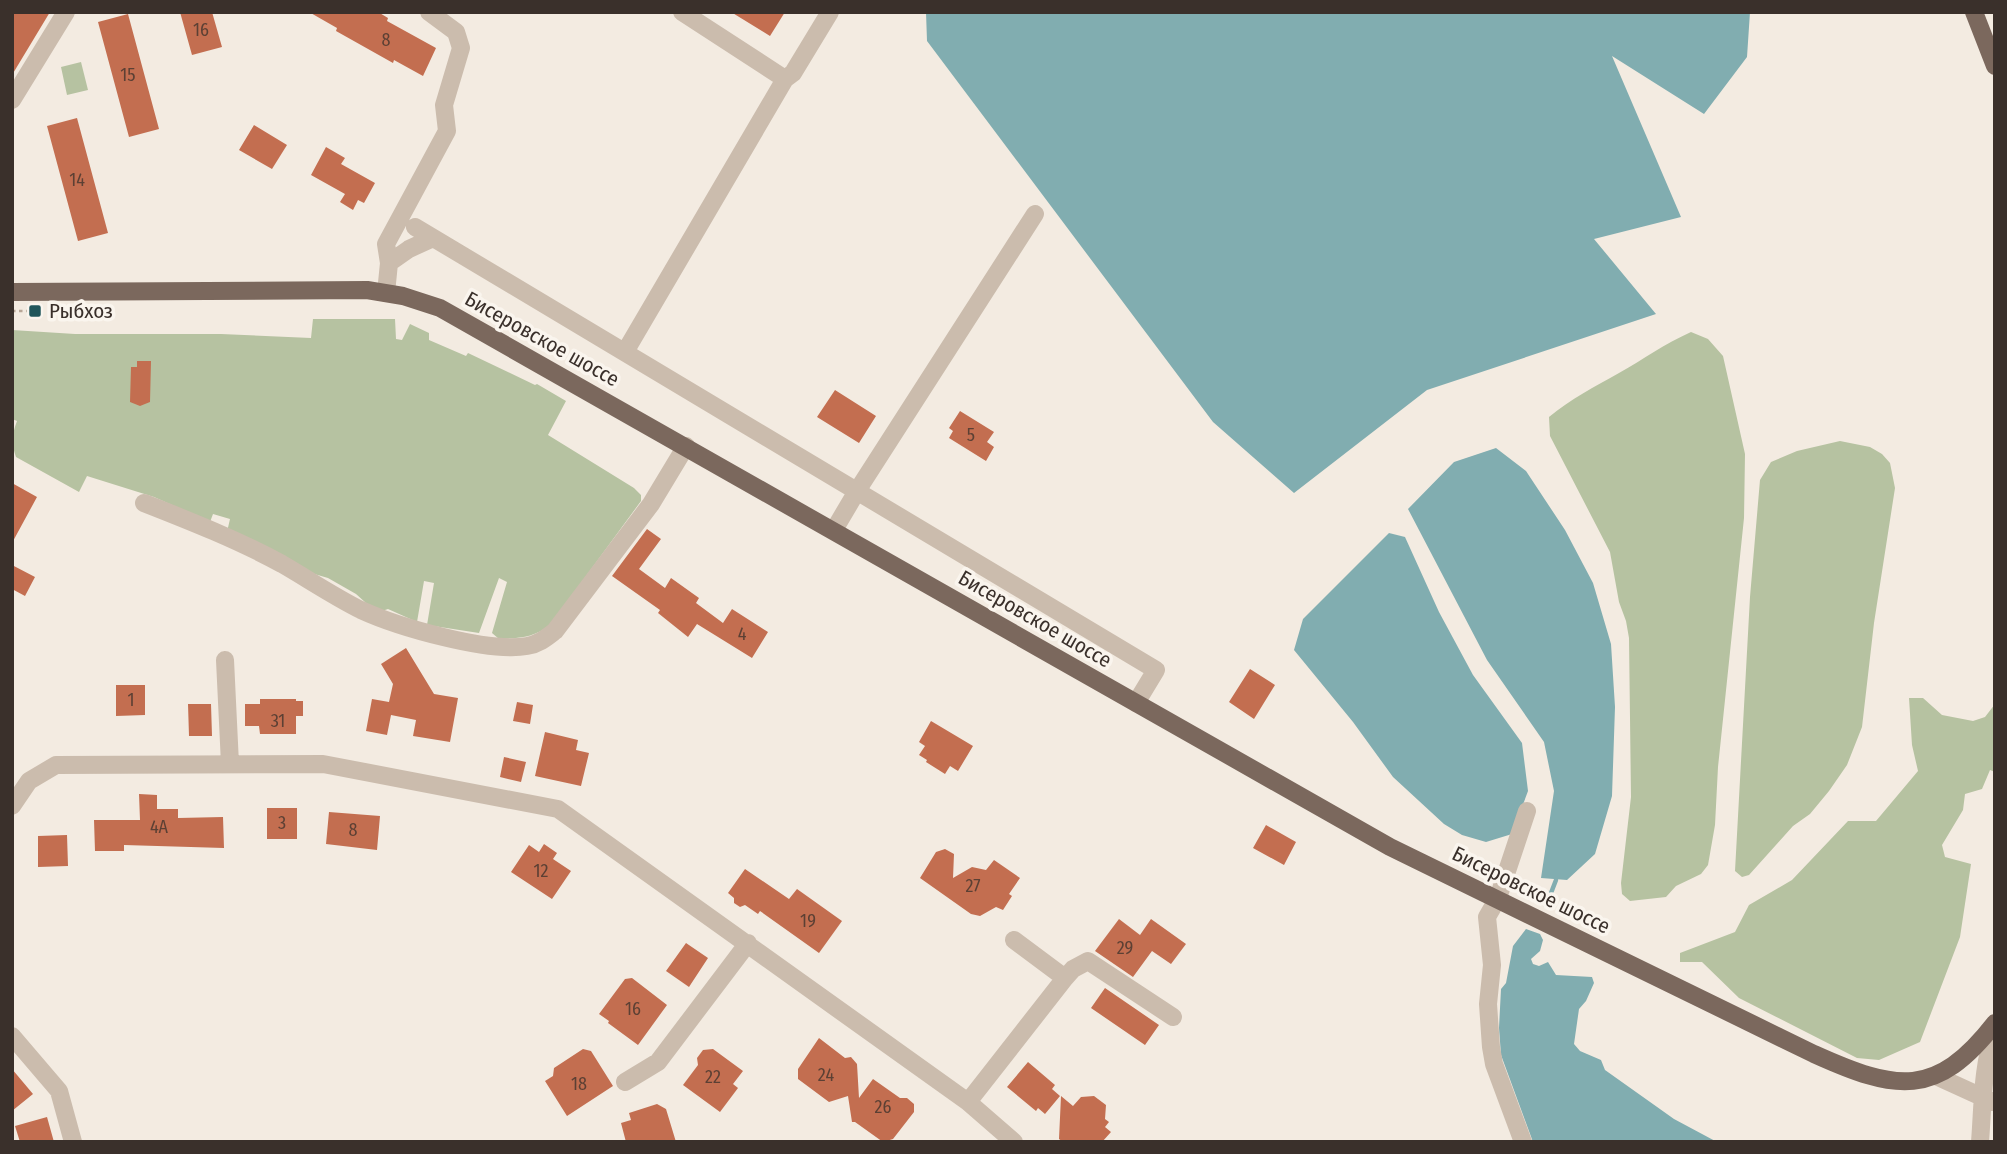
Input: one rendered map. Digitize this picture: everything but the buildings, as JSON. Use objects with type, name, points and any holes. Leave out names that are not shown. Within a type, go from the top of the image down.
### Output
[{"type":"main road","points":[[1974,12],[1995,66]]},
{"type":"main road","name":"Бисеровское шоссе","points":[[12,292],[367,290],[439,308],[1390,847],[1841,1066],[1861,1074],[1895,1081],[1922,1080],[1936,1076],[1968,1054],[1995,1023]]},
{"type":"street","points":[[12,100],[66,12]]},
{"type":"street","points":[[387,293],[389,263],[386,244],[447,131],[444,105],[461,48],[456,32],[429,12]]},
{"type":"street","points":[[682,12],[785,79]]},
{"type":"street","points":[[625,352],[785,79],[793,74],[830,12]]},
{"type":"street","points":[[834,530],[1035,214]]},
{"type":"street","points":[[415,227],[1156,670],[1136,703]]},
{"type":"street","points":[[389,263],[433,238]]},
{"type":"street","points":[[144,503],[282,565],[386,621],[421,632],[512,648],[543,641],[555,631],[651,504],[686,446]]},
{"type":"street","points":[[225,660],[230,764]]},
{"type":"street","points":[[12,806],[29,781],[56,765],[323,764],[558,810],[968,1102],[1014,1142]]},
{"type":"street","points":[[1523,1142],[1494,1064],[1489,1031],[1488,1004],[1492,965],[1487,917],[1498,898],[1527,811]]},
{"type":"street","points":[[1014,940],[1065,978]]},
{"type":"street","points":[[625,1082],[658,1062],[748,943]]},
{"type":"street","points":[[968,1102],[1065,978],[1073,969],[1088,961],[1172,1017]]},
{"type":"street","points":[[1980,1142],[1989,1100],[1989,1049],[1995,1031]]},
{"type":"street","points":[[12,1035],[59,1091],[73,1142]]},
{"type":"street","points":[[1936,1076],[1989,1100]]},
{"type":"path","points":[[12,311],[35,311]]},
{"type":"green space","points":[[81,62],[88,90],[67,95],[61,67]]},
{"type":"green space","points":[[313,319],[395,319],[396,339],[402,340],[410,324],[429,333],[429,340],[466,356],[468,353],[537,384],[566,401],[548,435],[641,495],[641,501],[551,624],[533,635],[520,638],[499,639],[492,633],[507,582],[499,578],[479,633],[427,625],[434,583],[424,581],[417,622],[388,609],[382,611],[328,578],[304,571],[227,532],[230,519],[213,514],[210,522],[154,497],[87,476],[79,492],[16,457],[13,439],[17,421],[12,419],[12,330],[75,334],[221,334],[311,338]]},
{"type":"green space","points":[[1691,332],[1708,339],[1723,356],[1745,454],[1744,518],[1718,767],[1715,825],[1708,865],[1701,874],[1676,886],[1666,897],[1630,901],[1622,894],[1621,883],[1631,797],[1629,638],[1610,552],[1550,436],[1549,417],[1566,404]]},
{"type":"green space","points":[[1840,441],[1870,447],[1882,454],[1890,463],[1895,488],[1874,623],[1862,727],[1847,765],[1829,791],[1810,814],[1793,826],[1749,875],[1742,877],[1735,871],[1750,597],[1760,480],[1771,462],[1797,451]]},
{"type":"green space","points":[[1909,698],[1923,698],[1942,715],[1973,721],[1985,717],[1995,704],[1995,772],[1990,770],[1982,789],[1965,794],[1963,810],[1942,845],[1945,857],[1971,864],[1960,937],[1920,1042],[1879,1060],[1857,1058],[1739,998],[1702,962],[1680,962],[1680,953],[1735,932],[1749,905],[1792,880],[1848,821],[1876,821],[1918,771],[1912,745]]},
{"type":"water","points":[[926,12],[1750,12],[1747,57],[1704,114],[1612,56],[1681,217],[1594,239],[1656,314],[1427,390],[1294,493],[1213,422],[927,41]]},
{"type":"water","points":[[1496,448],[1526,471],[1565,530],[1593,583],[1611,644],[1615,707],[1612,796],[1595,854],[1567,880],[1541,878],[1554,791],[1544,742],[1487,660],[1408,509],[1454,462]]},
{"type":"water","points":[[1389,533],[1405,537],[1439,612],[1473,675],[1522,743],[1528,791],[1512,834],[1486,842],[1462,835],[1444,824],[1393,777],[1353,722],[1294,650],[1303,619]]},
{"type":"water","points":[[1526,929],[1540,934],[1543,940],[1540,951],[1531,959],[1533,964],[1539,966],[1548,962],[1556,975],[1592,977],[1594,983],[1579,1009],[1574,1044],[1580,1051],[1601,1060],[1605,1070],[1674,1119],[1717,1142],[1533,1142],[1501,1055],[1499,1028],[1501,989],[1506,983],[1513,946]]},
{"type":"waterway","points":[[1546,906],[1556,880]]},
{"type":"place","name":"Рыбхоз","points":[[35,311]]}]
